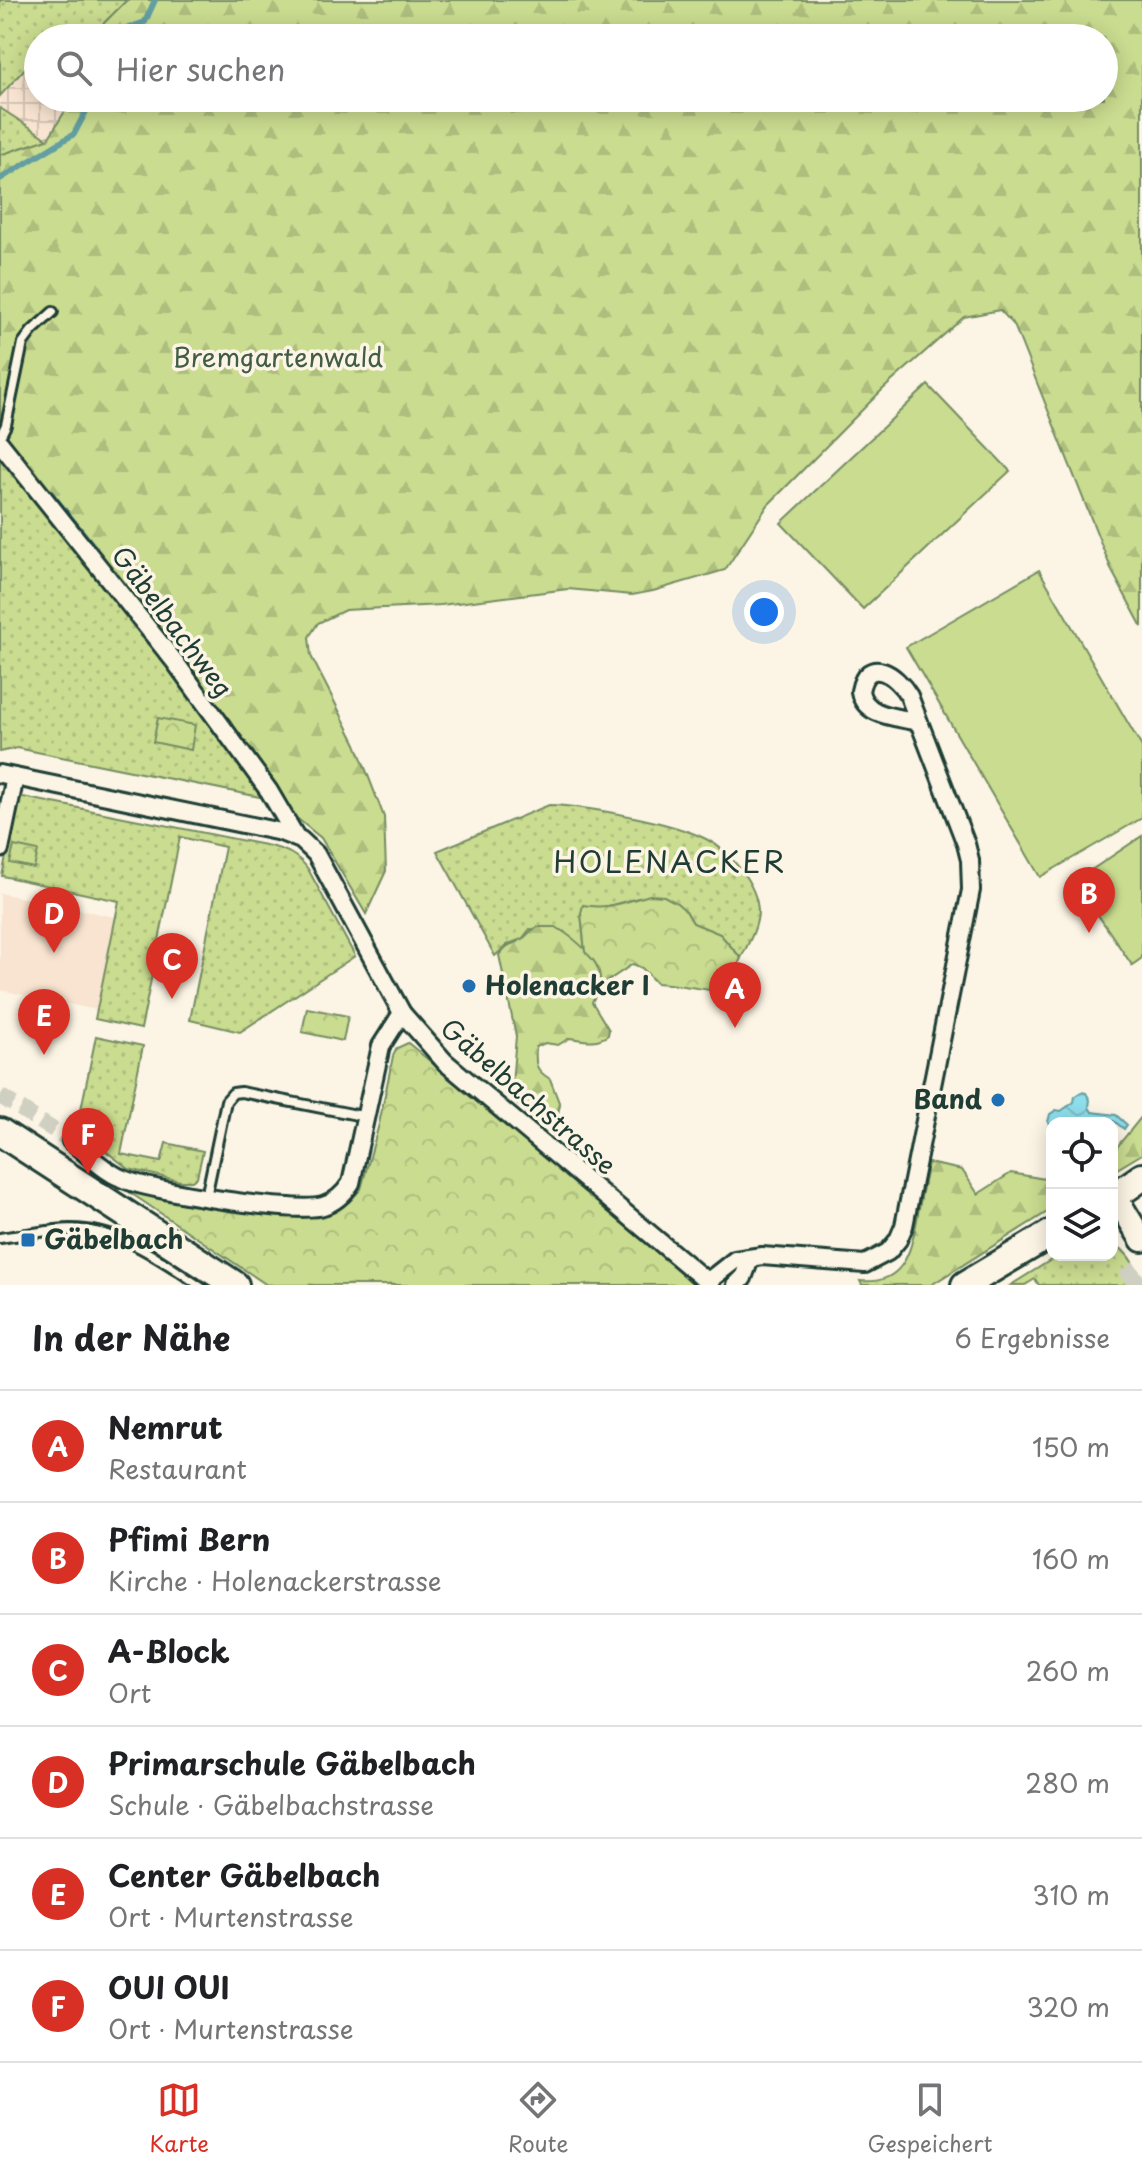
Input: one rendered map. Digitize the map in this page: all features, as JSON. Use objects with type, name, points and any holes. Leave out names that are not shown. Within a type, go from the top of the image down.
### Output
[{"type":"main road","points":[[0,1132],[235,1285]]},
{"type":"main road","points":[[1118,1194],[1142,1177]]},
{"type":"main road","points":[[965,1285],[1046,1237]]},
{"type":"street","name":"Gäbelbachweg","points":[[0,440],[175,662],[269,791],[296,837]]},
{"type":"street","points":[[709,1284],[735,1260],[768,1256],[865,1264],[888,1252],[904,1226],[972,876],[966,844],[919,722]]},
{"type":"street","points":[[0,849],[8,776],[296,837]]},
{"type":"street","name":"Gäbelbachstrasse","points":[[296,837],[316,854],[402,1013],[445,1062],[709,1284]]},
{"type":"street","points":[[71,1141],[123,1180],[206,1197],[303,1208],[333,1202],[351,1183],[381,1046],[402,1013]]},
{"type":"street","points":[[1118,1204],[1142,1240]]},
{"type":"street","points":[[736,1285],[743,1278],[750,1259]]},
{"type":"lane","points":[[0,440],[23,343],[53,312]]},
{"type":"lane","points":[[206,1197],[226,1101],[233,1093],[367,1117]]},
{"type":"lane","points":[[0,1238],[71,1229],[107,1234],[142,1247],[200,1285]]},
{"type":"lane","points":[[142,1247],[182,1251]]},
{"type":"shaded area","points":[[24,69],[24,112],[64,112],[48,139],[0,108],[0,96]]},
{"type":"shaded area","points":[[0,893],[115,917],[97,1010],[0,990]]},
{"type":"green space","points":[[0,0],[127,0],[103,24],[24,24],[24,69],[0,96]]},
{"type":"green space","name":"Bremgartenwald","points":[[127,0],[1142,0],[1142,627],[1112,571],[1014,325],[1000,310],[964,317],[882,390],[768,505],[725,570],[632,595],[568,589],[441,605],[345,610],[318,623],[309,637],[311,656],[356,744],[384,817],[386,871],[366,914],[321,838],[293,815],[183,660],[0,427],[0,155],[48,139],[64,112],[1118,112],[1118,24],[103,24]]},
{"type":"green space","points":[[0,108],[48,139],[0,155]]},
{"type":"green space","points":[[928,385],[1010,471],[863,609],[781,523]]},
{"type":"green space","points":[[0,453],[151,641],[262,791],[260,797],[17,748],[0,752]]},
{"type":"green space","points":[[1039,570],[1142,747],[1142,818],[1040,877],[906,647]]},
{"type":"green space","points":[[158,718],[195,725],[191,750],[153,742]]},
{"type":"green space","points":[[18,796],[286,851],[308,869],[355,956],[240,1032],[190,1020],[225,847],[180,837],[141,1029],[95,1019],[119,901],[2,876]]},
{"type":"green space","points":[[549,805],[652,821],[706,839],[724,851],[747,879],[758,911],[752,935],[741,958],[720,934],[693,923],[686,911],[638,898],[581,913],[585,952],[564,932],[530,929],[522,939],[508,944],[495,956],[437,851]]},
{"type":"green space","points":[[1142,836],[1142,958],[1132,965],[1075,881]]},
{"type":"green space","points":[[14,846],[38,851],[34,868],[10,863]]},
{"type":"green space","points":[[650,895],[664,896],[677,903],[693,923],[720,934],[741,958],[737,967],[756,998],[656,983],[642,968],[633,964],[600,986],[597,967],[585,952],[583,905],[609,906]]},
{"type":"green space","points":[[538,927],[556,927],[593,959],[600,976],[592,1002],[609,1030],[608,1035],[599,1040],[570,1038],[558,1045],[545,1043],[536,1047],[537,1066],[550,1079],[560,1105],[557,1117],[542,1125],[511,1096],[516,1036],[499,955]]},
{"type":"green space","points":[[307,1008],[348,1016],[343,1041],[302,1032]]},
{"type":"green space","points":[[96,1036],[143,1046],[121,1154],[161,1162],[166,1143],[203,1151],[197,1177],[192,1181],[129,1169],[77,1129]]},
{"type":"green space","points":[[408,1043],[654,1247],[694,1285],[267,1285],[129,1192],[217,1208],[301,1218],[323,1215],[349,1202],[361,1189],[393,1056],[397,1048]]},
{"type":"green space","points":[[1142,1116],[1142,1154],[1118,1168],[1118,1146]]},
{"type":"green space","points":[[928,1163],[962,1170],[978,1194],[1011,1173],[1045,1179],[1046,1175],[1046,1213],[931,1285],[862,1285],[860,1281],[886,1278],[902,1265],[914,1233]]},
{"type":"green space","points":[[1118,1247],[1131,1261],[1142,1285],[1039,1285],[1035,1279],[1025,1285],[1011,1285],[1049,1261],[1118,1261]]},
{"type":"water","points":[[1086,1093],[1092,1112],[1116,1115],[1127,1125],[1124,1129],[1118,1124],[1118,1117],[1049,1117],[1056,1110],[1061,1111],[1074,1102],[1075,1096]]},
{"type":"waterway","name":"Gäbelbach","points":[[139,24],[145,22],[155,0]]},
{"type":"waterway","name":"Gäbelbach","points":[[0,179],[74,134],[86,112]]},
{"type":"waterway","points":[[50,492],[95,548]]},
{"type":"tunnel","points":[[0,1096],[71,1141]]},
{"type":"tunnel","points":[[1127,1285],[1142,1274]]},
{"type":"tram line","points":[[0,1232],[74,1224],[93,1226],[144,1245],[206,1285]]},
{"type":"place","name":"Pfimi Bern","points":[[1089,933]]},
{"type":"place","name":"Primarschule Gäbelbach","points":[[54,953]]},
{"type":"place","name":"Holenacker I","points":[[469,986]]},
{"type":"place","name":"A-Block","points":[[172,999]]},
{"type":"place","name":"Nemrut","points":[[735,1028]]},
{"type":"place","name":"Center Gäbelbach","points":[[44,1055]]},
{"type":"place","name":"Band","points":[[998,1100]]},
{"type":"place","name":"OUI OUI","points":[[88,1174]]},
{"type":"place","name":"Gäbelbach","points":[[28,1240]]},
{"type":"district","name":"HOLENACKER","points":[[670,863]]}]
